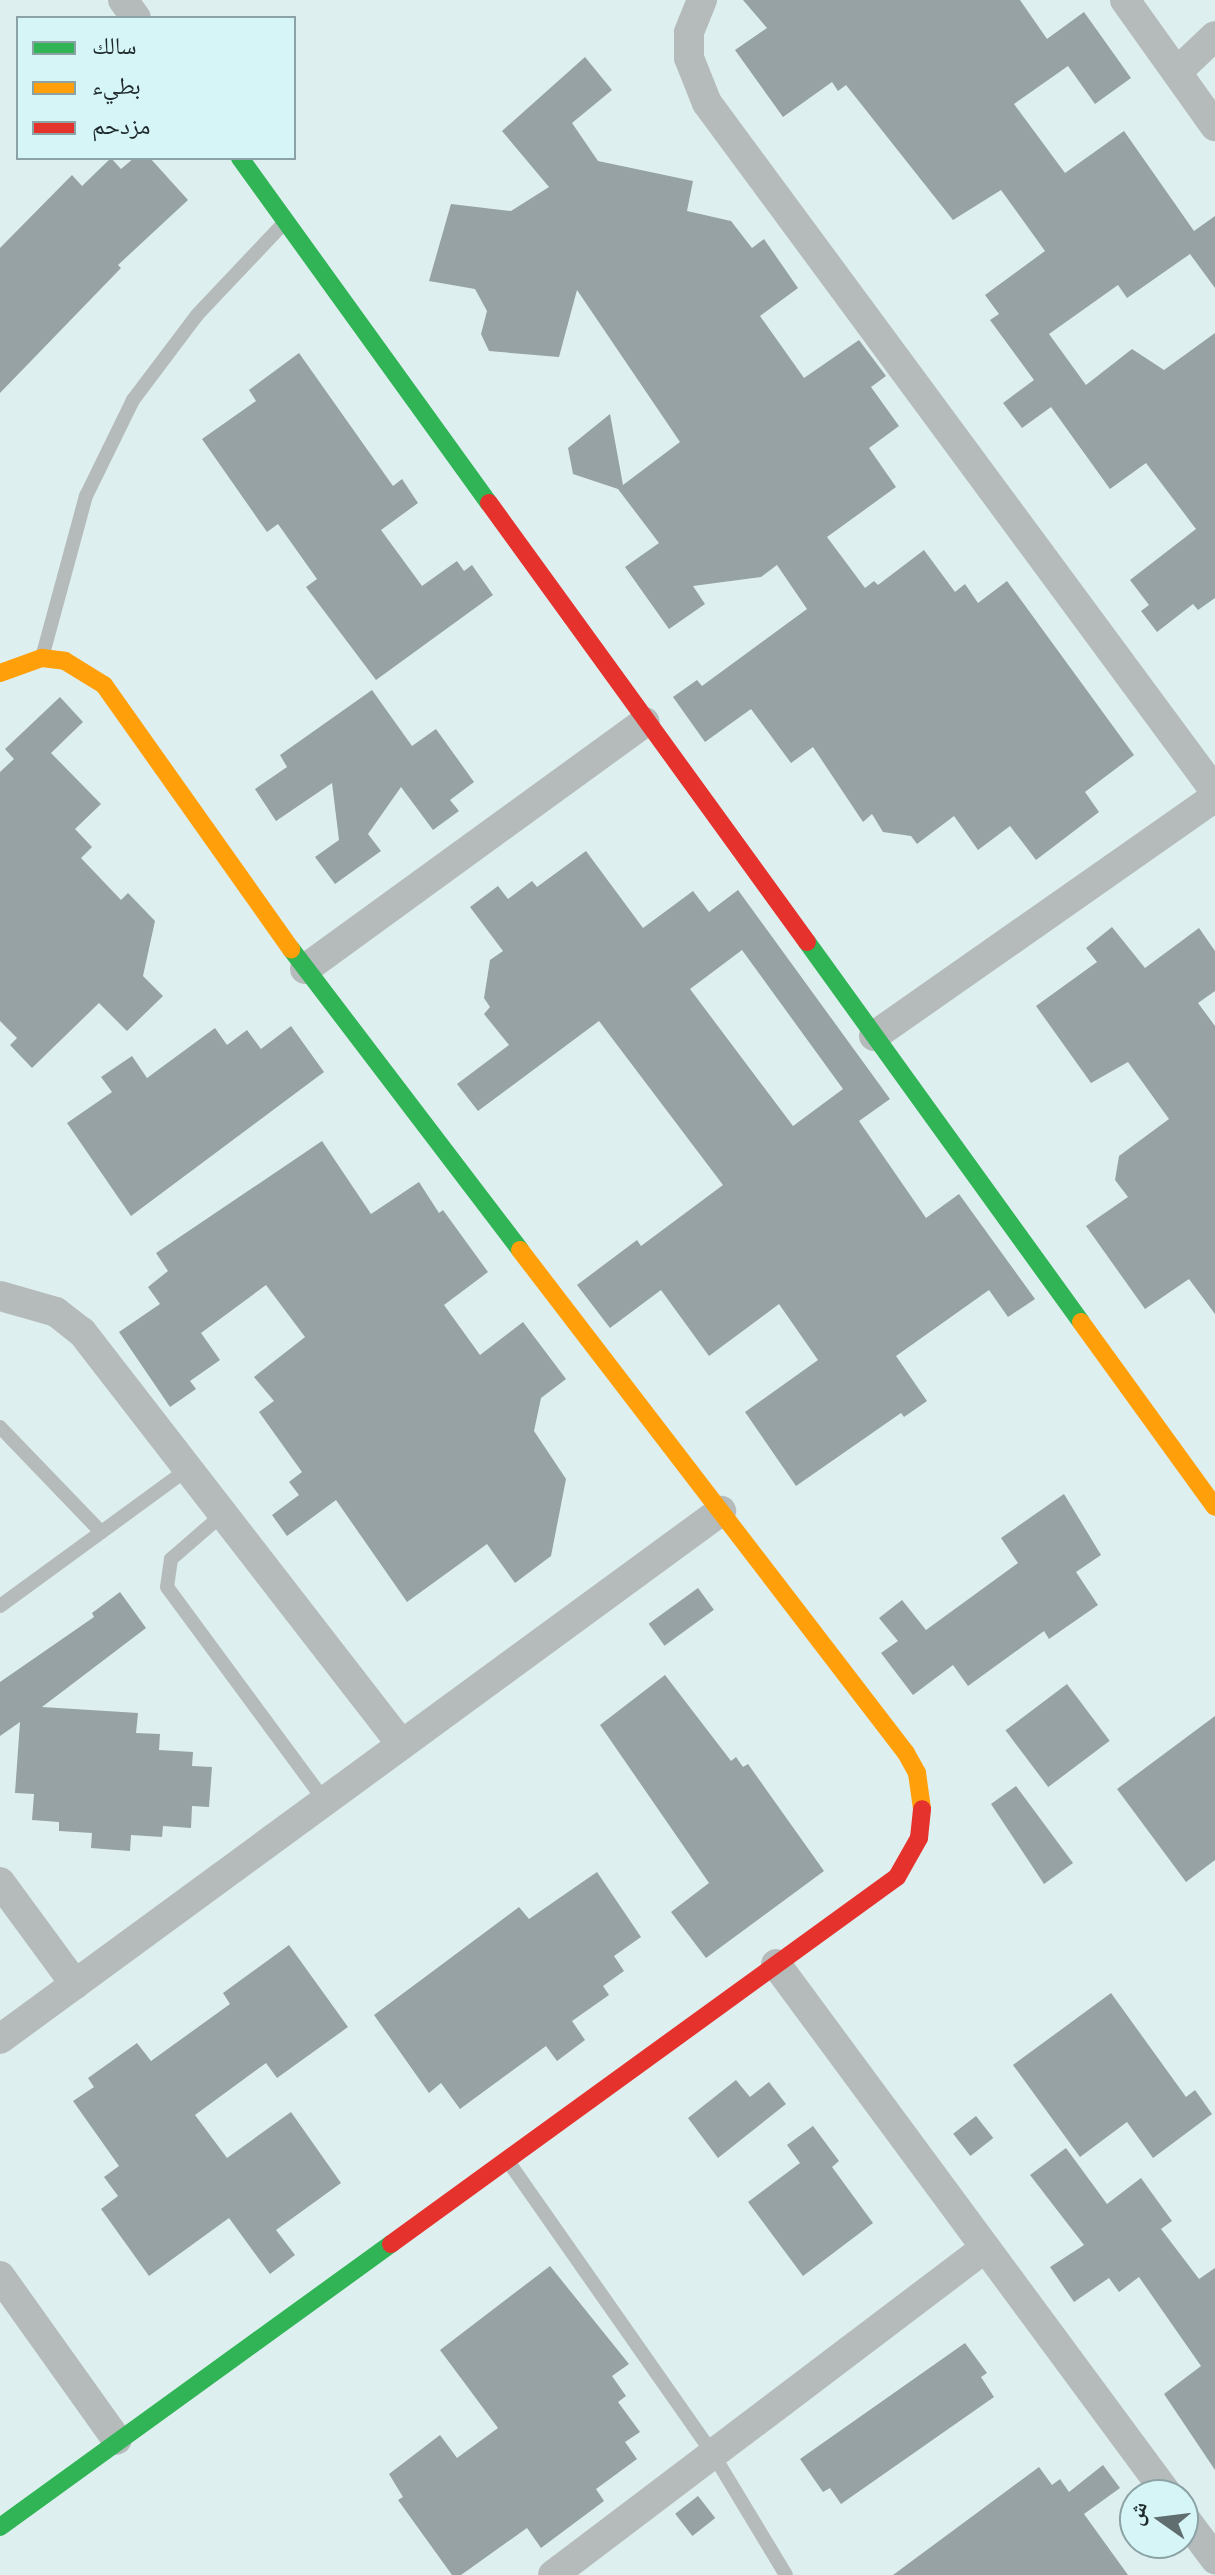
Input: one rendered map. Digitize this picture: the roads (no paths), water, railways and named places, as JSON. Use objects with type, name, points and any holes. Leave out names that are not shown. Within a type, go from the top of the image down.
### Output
[{"type":"street","points":[[702,0],[689,33],[689,58],[707,103],[1215,791]]},
{"type":"street","points":[[1125,0],[1215,126]]},
{"type":"street","points":[[1177,72],[1215,36]]},
{"type":"street","points":[[241,160],[1215,1507]]},
{"type":"street","points":[[0,673],[42,658],[87,670],[104,685],[305,969],[906,1753],[922,1794],[919,1838],[897,1877],[0,2527]]},
{"type":"street","points":[[305,969],[645,722]]},
{"type":"street","points":[[874,1036],[1215,797]]},
{"type":"street","points":[[0,1296],[56,1312],[82,1332],[402,1745]]},
{"type":"street","points":[[0,2039],[721,1511]]},
{"type":"street","points":[[0,1882],[75,1984]]},
{"type":"street","points":[[776,1964],[1156,2479]]},
{"type":"street","points":[[553,2575],[985,2248]]},
{"type":"street","points":[[0,2276],[117,2440]]},
{"type":"street","points":[[1199,2538],[1215,2559]]},
{"type":"lane","points":[[42,658],[86,496],[133,400],[197,315],[286,221]]},
{"type":"lane","points":[[0,1427],[101,1532]]},
{"type":"lane","points":[[0,1606],[188,1469]]},
{"type":"lane","points":[[223,1514],[171,1559],[167,1587],[325,1801]]},
{"type":"lane","points":[[506,2159],[713,2454],[786,2575]]}]
